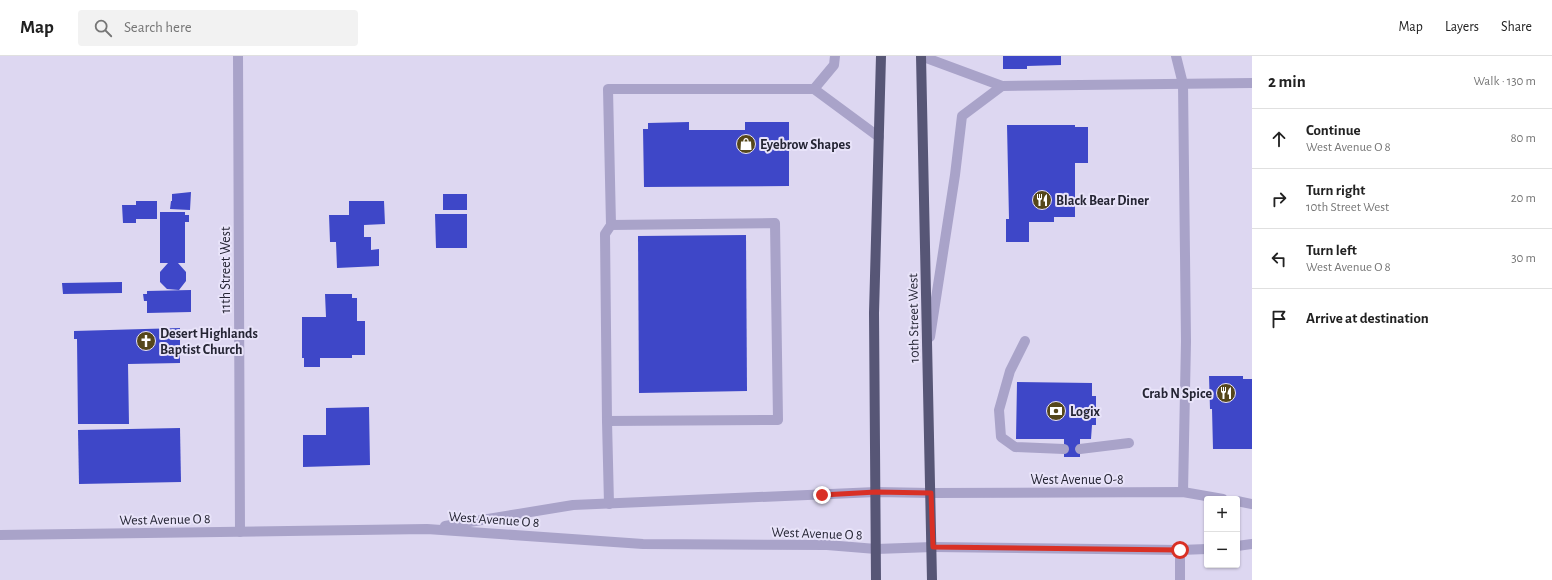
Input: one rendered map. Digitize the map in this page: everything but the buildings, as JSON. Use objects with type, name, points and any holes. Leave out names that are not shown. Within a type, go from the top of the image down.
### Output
[{"type":"main road","points":[[876,580],[874,313],[881,56]]},
{"type":"main road","name":"10th Street West","points":[[921,56],[927,352],[933,547],[932,580]]},
{"type":"street","name":"11th Street West","points":[[238,56],[240,532]]},
{"type":"street","points":[[814,89],[834,65],[835,56]]},
{"type":"street","points":[[921,56],[1002,86],[1252,83]]},
{"type":"street","points":[[1176,56],[1183,84],[1186,341],[1183,492]]},
{"type":"street","points":[[927,352],[955,175],[962,116],[1002,86]]},
{"type":"street","points":[[609,504],[605,234],[611,225],[608,89],[814,89],[879,137]]},
{"type":"street","points":[[607,421],[778,420],[775,223],[611,225]]},
{"type":"street","points":[[1025,341],[1010,371],[999,410],[1001,437],[1015,447],[1064,450]]},
{"type":"street","points":[[1080,449],[1129,443]]},
{"type":"street","name":"West Avenue O 8","points":[[427,529],[573,505],[876,492],[931,493]]},
{"type":"street","name":"West Avenue O-8","points":[[931,493],[1183,492],[1206,496]]},
{"type":"street","points":[[1240,502],[1252,504]]},
{"type":"street","name":"West Avenue O 8","points":[[0,535],[427,529],[643,544],[827,545],[876,549],[933,547],[1204,549]]},
{"type":"street","points":[[1240,546],[1252,544]]},
{"type":"street","points":[[1180,550],[1180,580]]},
{"type":"place","name":"Eyebrow Shapes","points":[[746,144]]},
{"type":"place","name":"Black Bear Diner","points":[[1042,200]]},
{"type":"place","name":"Desert Highlands Baptist Church","points":[[146,341]]},
{"type":"place","name":"Crab N Spice","points":[[1226,393]]},
{"type":"place","name":"Logix","points":[[1056,411]]},
{"type":"route","points":[[822,495],[876,492],[931,493],[933,547],[1180,550]]}]
